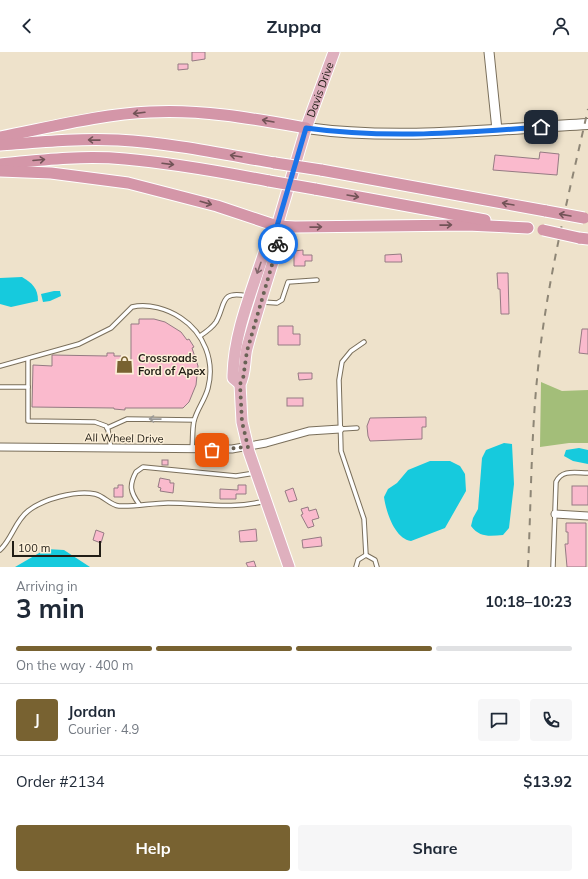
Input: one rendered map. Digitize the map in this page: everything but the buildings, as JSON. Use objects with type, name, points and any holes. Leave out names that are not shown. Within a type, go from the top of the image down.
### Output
[{"type":"highway","points":[[0,137],[117,116],[149,112],[215,113],[306,128]]},
{"type":"highway","points":[[0,145],[75,140],[119,140],[173,146],[321,170],[586,218]]},
{"type":"highway","points":[[0,164],[60,158],[124,159],[186,166],[543,230],[584,239]]},
{"type":"highway","points":[[0,171],[51,173],[128,183],[217,206],[277,226],[467,225],[528,228]]},
{"type":"main road","name":"Davis Drive","points":[[277,226],[306,128],[334,52]]},
{"type":"main road","points":[[306,128],[345,133],[396,135],[588,124]]},
{"type":"main road","points":[[240,384],[233,378],[234,354],[250,296],[269,237],[277,226]]},
{"type":"main road","points":[[277,226],[280,239],[247,351],[243,379],[240,384],[242,422],[248,447],[289,567]]},
{"type":"main road","points":[[247,351],[246,330],[254,303],[250,296]]},
{"type":"street","points":[[489,52],[497,130]]},
{"type":"street","name":"All Wheel Drive","points":[[0,447],[192,450],[232,449],[248,447],[309,431],[340,429]]},
{"type":"street","points":[[555,514],[588,516]]},
{"type":"lane","points":[[261,302],[277,303],[282,300],[288,282],[317,280]]},
{"type":"lane","points":[[200,336],[210,329],[217,321],[223,302],[227,297],[235,294],[250,296]]},
{"type":"lane","points":[[0,366],[68,348],[91,338],[111,328],[129,309],[135,306],[151,307],[170,312],[190,324],[200,336],[205,346],[209,361],[210,379],[205,397],[194,420],[192,450]]},
{"type":"lane","points":[[364,342],[351,351],[341,366],[340,429],[342,456],[365,524],[366,555]]},
{"type":"lane","points":[[28,359],[28,421],[95,422],[107,428],[110,434],[111,449]]},
{"type":"lane","points":[[0,387],[28,387]]},
{"type":"lane","points":[[107,428],[128,419],[194,420]]},
{"type":"lane","points":[[340,429],[357,428]]},
{"type":"lane","points":[[139,504],[132,496],[132,484],[136,472],[143,467],[236,476],[256,473]]},
{"type":"lane","points":[[553,567],[556,482],[559,476],[568,472],[588,473]]},
{"type":"lane","points":[[0,550],[11,537],[22,517],[28,511],[57,498],[74,493],[95,494],[120,506],[170,503],[214,507],[253,504],[266,501]]},
{"type":"lane","points":[[356,567],[358,560],[366,555]]},
{"type":"lane","points":[[366,555],[375,560],[376,567]]},
{"type":"green space","points":[[541,382],[562,391],[588,390],[588,443],[569,443],[540,447]]},
{"type":"water","points":[[22,277],[29,281],[36,289],[38,301],[11,307],[0,304],[0,278]]},
{"type":"water","points":[[60,291],[61,296],[50,301],[43,302],[41,294]]},
{"type":"water","points":[[504,443],[512,444],[514,484],[509,528],[503,535],[486,535],[478,533],[471,526],[478,509],[482,458],[486,450]]},
{"type":"water","points":[[579,448],[588,450],[588,464],[573,461],[564,456],[566,450]]},
{"type":"water","points":[[430,461],[450,461],[460,466],[465,474],[466,491],[445,528],[411,541],[400,535],[392,524],[384,497],[388,489],[397,483],[408,470]]},
{"type":"water","points":[[46,549],[64,550],[90,567],[15,567]]},
{"type":"railway","points":[[528,567],[533,426],[541,345],[551,277],[588,109]]},
{"type":"way so far","points":[[212,450],[248,447],[242,422],[240,384],[243,379],[247,351],[278,244]]},
{"type":"place","name":"Crossroads Ford of Apex","points":[[125,364]]},
{"type":"route","points":[[278,244],[280,239],[277,226],[306,128],[345,133],[396,135],[541,127]]}]
